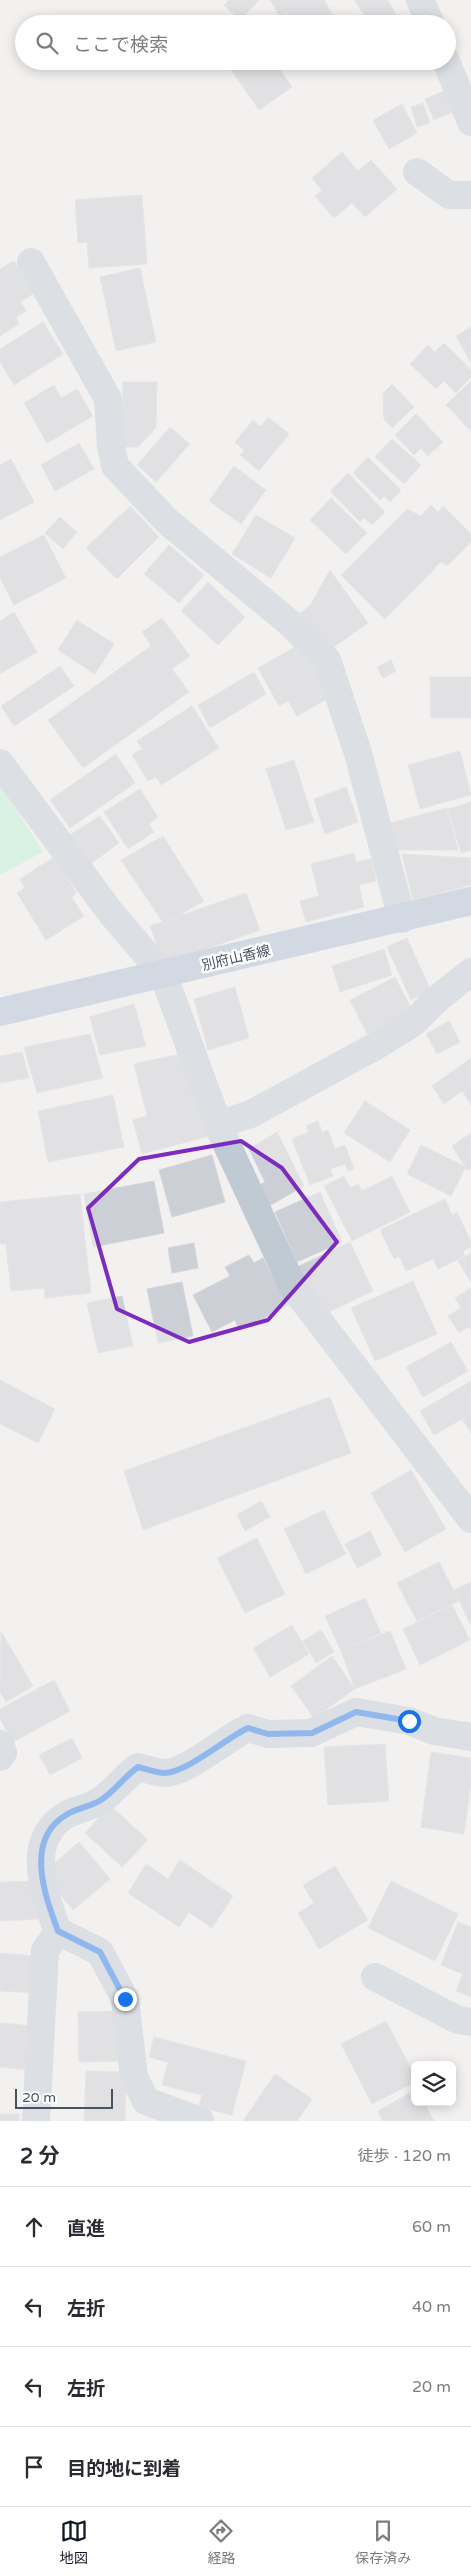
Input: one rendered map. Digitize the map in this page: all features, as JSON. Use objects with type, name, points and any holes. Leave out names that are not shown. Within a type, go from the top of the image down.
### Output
[{"type":"main road","name":"別府山香線","points":[[0,1012],[471,901]]},
{"type":"street","points":[[420,0],[427,15]]},
{"type":"street","points":[[450,70],[471,122]]},
{"type":"street","points":[[417,172],[449,195],[471,195]]},
{"type":"street","points":[[31,262],[108,399],[111,446],[116,466],[168,522],[291,624],[327,660],[358,753],[402,918]]},
{"type":"street","points":[[0,763],[111,913],[163,974],[218,1125],[294,1286],[471,1519]]},
{"type":"street","points":[[218,1125],[251,1114],[374,1047],[413,1023],[437,999],[471,972]]},
{"type":"street","points":[[200,2121],[146,2101],[134,2077],[125,1999],[100,1952],[58,1931],[46,1899],[40,1860],[45,1839],[55,1824],[66,1814],[99,1802],[113,1792],[126,1776],[138,1767],[166,1773],[205,1756],[229,1737],[248,1728],[268,1734],[312,1733],[356,1712],[409,1721],[434,1731],[471,1737]]},
{"type":"street","points":[[0,1744],[3,1753],[0,1757]]},
{"type":"street","points":[[36,2121],[45,1950],[58,1931]]},
{"type":"street","points":[[375,1977],[458,2020],[471,2022]]},
{"type":"highlighted area","points":[[241,1141],[282,1168],[337,1242],[268,1320],[189,1342],[117,1309],[88,1208],[139,1159]]},
{"type":"green space","points":[[0,784],[43,852],[0,875]]},
{"type":"building","points":[[229,0],[259,0],[245,15],[235,15],[224,5]]},
{"type":"building","points":[[270,0],[324,0],[333,15],[288,15],[287,13],[279,15]]},
{"type":"building","points":[[354,0],[388,0],[396,15],[365,15]]},
{"type":"building","points":[[231,70],[280,70],[292,87],[259,110]]},
{"type":"building","points":[[444,91],[453,112],[434,120],[425,99]]},
{"type":"building","points":[[423,103],[430,123],[417,127],[411,107]]},
{"type":"building","points":[[402,104],[417,133],[389,149],[373,120]]},
{"type":"building","points":[[342,152],[358,171],[371,160],[397,189],[365,217],[352,203],[334,218],[315,196],[322,190],[312,178]]},
{"type":"building","points":[[142,195],[147,264],[89,268],[87,242],[78,243],[75,200]]},
{"type":"building","points":[[14,261],[33,294],[20,302],[26,311],[16,317],[19,324],[0,336],[0,269]]},
{"type":"building","points":[[140,268],[156,342],[116,351],[100,277]]},
{"type":"building","points":[[43,322],[63,354],[14,385],[0,362],[0,349]]},
{"type":"building","points":[[471,327],[471,363],[456,336]]},
{"type":"building","points":[[444,343],[471,370],[471,377],[456,393],[444,381],[436,389],[410,364],[428,345],[435,352]]},
{"type":"building","points":[[471,381],[471,431],[446,405]]},
{"type":"building","points":[[123,382],[157,382],[156,428],[138,447],[121,447]]},
{"type":"building","points":[[392,384],[414,407],[392,428],[384,419],[383,393]]},
{"type":"building","points":[[54,385],[61,398],[77,389],[93,416],[47,443],[24,403]]},
{"type":"building","points":[[416,414],[443,442],[428,456],[421,448],[414,455],[395,435]]},
{"type":"building","points":[[268,417],[289,434],[259,471],[240,455],[244,450],[235,442],[253,420],[261,427]]},
{"type":"building","points":[[170,427],[190,444],[156,482],[137,465]]},
{"type":"building","points":[[392,439],[421,465],[404,484],[375,457]]},
{"type":"building","points":[[79,443],[94,469],[55,491],[41,465]]},
{"type":"building","points":[[368,457],[401,490],[390,502],[384,496],[380,500],[353,473]]},
{"type":"building","points":[[11,459],[34,502],[0,520],[0,465]]},
{"type":"building","points":[[234,466],[266,490],[241,524],[209,501]]},
{"type":"building","points":[[348,473],[385,512],[372,525],[364,518],[360,522],[330,491]]},
{"type":"building","points":[[331,498],[367,533],[346,554],[310,520]]},
{"type":"building","points":[[431,505],[438,512],[443,506],[471,534],[471,542],[447,566],[441,562],[385,619],[341,575],[407,509],[421,516]]},
{"type":"building","points":[[130,506],[159,537],[117,579],[86,548]]},
{"type":"building","points":[[256,515],[295,538],[271,578],[232,554]]},
{"type":"building","points":[[60,517],[77,532],[63,549],[45,533]]},
{"type":"building","points":[[44,535],[66,578],[14,605],[0,578],[0,557]]},
{"type":"building","points":[[169,545],[204,575],[179,603],[144,574]]},
{"type":"building","points":[[330,570],[368,623],[328,651],[300,613],[310,606]]},
{"type":"building","points":[[208,582],[245,617],[218,645],[181,611]]},
{"type":"building","points":[[14,612],[37,652],[0,674],[0,621]]},
{"type":"building","points":[[162,618],[190,656],[172,669],[189,692],[83,768],[48,720],[151,646],[142,632]]},
{"type":"building","points":[[77,620],[114,644],[95,674],[58,650]]},
{"type":"building","points":[[302,643],[332,696],[297,716],[288,701],[279,706],[258,668]]},
{"type":"building","points":[[391,660],[396,671],[383,678],[377,667]]},
{"type":"building","points":[[60,666],[74,686],[14,726],[1,706]]},
{"type":"building","points":[[254,672],[266,694],[210,728],[198,705]]},
{"type":"building","points":[[430,677],[471,677],[471,718],[431,718]]},
{"type":"building","points":[[192,706],[219,748],[161,785],[156,777],[148,781],[132,755],[142,749],[137,741]]},
{"type":"building","points":[[460,751],[471,795],[420,809],[408,765]]},
{"type":"building","points":[[116,754],[135,783],[70,828],[50,800]]},
{"type":"building","points":[[294,760],[314,822],[286,830],[266,769]]},
{"type":"building","points":[[346,787],[358,822],[325,834],[314,799]]},
{"type":"building","points":[[140,789],[158,817],[149,824],[154,832],[128,849],[104,812]]},
{"type":"building","points":[[471,802],[471,850],[461,853],[448,809]]},
{"type":"building","points":[[447,808],[458,850],[397,850],[390,823]]},
{"type":"building","points":[[100,816],[119,843],[85,868],[63,839]]},
{"type":"building","points":[[163,836],[204,901],[164,924],[121,860]]},
{"type":"building","points":[[354,853],[356,862],[371,859],[376,881],[359,885],[364,907],[306,922],[300,901],[319,896],[311,864]]},
{"type":"building","points":[[402,854],[471,858],[471,885],[413,900]]},
{"type":"building","points":[[54,857],[76,892],[72,898],[84,916],[46,940],[17,893],[25,888],[20,879]]},
{"type":"building","points":[[246,893],[260,930],[164,964],[150,926]]},
{"type":"building","points":[[407,938],[431,991],[411,1000],[387,947]]},
{"type":"building","points":[[384,949],[392,975],[340,992],[332,966]]},
{"type":"building","points":[[395,977],[415,1016],[389,1022],[367,1034],[350,1000]]},
{"type":"building","points":[[235,987],[249,1038],[208,1050],[194,999]]},
{"type":"building","points":[[134,1004],[146,1046],[100,1055],[90,1017]]},
{"type":"building","points":[[449,1021],[460,1042],[437,1054],[426,1034]]},
{"type":"building","points":[[90,1034],[103,1078],[37,1093],[24,1047]]},
{"type":"building","points":[[22,1052],[29,1078],[0,1083],[0,1056]]},
{"type":"building","points":[[186,1053],[209,1136],[142,1154],[133,1120],[147,1116],[134,1064]]},
{"type":"building","points":[[471,1058],[471,1105],[462,1091],[444,1104],[432,1086]]},
{"type":"building","points":[[113,1095],[124,1147],[48,1162],[38,1111]]},
{"type":"building","points":[[365,1101],[410,1130],[390,1162],[344,1133]]},
{"type":"building","points":[[318,1121],[322,1132],[328,1130],[335,1149],[345,1145],[354,1169],[348,1171],[345,1164],[330,1169],[333,1176],[310,1185],[292,1139],[309,1132],[306,1126]]},
{"type":"building","points":[[277,1132],[304,1186],[264,1209],[254,1188],[265,1182],[249,1149]]},
{"type":"building","points":[[471,1133],[471,1169],[468,1171],[452,1146]]},
{"type":"building","points":[[421,1145],[466,1167],[451,1196],[407,1174]]},
{"type":"building","points":[[212,1155],[225,1202],[172,1217],[159,1170]]},
{"type":"building","points":[[344,1176],[350,1188],[358,1184],[362,1191],[392,1176],[410,1212],[352,1241],[324,1186]]},
{"type":"building","points":[[154,1181],[164,1233],[93,1247],[84,1194]]},
{"type":"building","points":[[320,1192],[342,1242],[297,1262],[275,1212]]},
{"type":"building","points":[[80,1194],[91,1293],[45,1298],[44,1288],[11,1291],[6,1244],[0,1244],[0,1202]]},
{"type":"building","points":[[445,1199],[452,1215],[457,1212],[471,1242],[471,1247],[463,1251],[465,1256],[438,1269],[433,1259],[406,1271],[399,1256],[394,1259],[380,1230]]},
{"type":"building","points":[[350,1242],[373,1291],[320,1316],[297,1267]]},
{"type":"building","points":[[194,1243],[198,1268],[172,1273],[168,1248]]},
{"type":"building","points":[[471,1253],[471,1282],[458,1261]]},
{"type":"building","points":[[249,1255],[254,1263],[263,1258],[288,1305],[240,1331],[235,1320],[212,1332],[193,1295],[230,1276],[225,1267]]},
{"type":"building","points":[[413,1281],[437,1334],[375,1361],[351,1308]]},
{"type":"building","points":[[182,1282],[193,1336],[158,1343],[147,1289]]},
{"type":"building","points":[[471,1288],[471,1330],[468,1327],[459,1333],[448,1316],[461,1308],[455,1298]]},
{"type":"building","points":[[122,1296],[133,1346],[98,1353],[87,1303]]},
{"type":"building","points":[[451,1342],[468,1371],[423,1397],[406,1367]]},
{"type":"building","points":[[0,1380],[55,1409],[38,1443],[0,1424]]},
{"type":"building","points":[[471,1381],[471,1433],[462,1419],[434,1435],[420,1411]]},
{"type":"building","points":[[330,1397],[351,1453],[143,1530],[124,1471]]},
{"type":"building","points":[[411,1470],[446,1529],[405,1552],[371,1493]]},
{"type":"building","points":[[261,1501],[270,1517],[245,1531],[237,1515]]},
{"type":"building","points":[[324,1510],[346,1554],[306,1574],[284,1529]]},
{"type":"building","points":[[370,1531],[382,1555],[357,1568],[345,1544]]},
{"type":"building","points":[[257,1538],[285,1594],[245,1613],[217,1558]]},
{"type":"building","points":[[439,1562],[459,1601],[417,1621],[397,1583]]},
{"type":"building","points":[[471,1582],[471,1626],[454,1590]]},
{"type":"building","points":[[365,1598],[381,1633],[341,1651],[325,1616]]},
{"type":"building","points":[[452,1605],[470,1640],[420,1665],[403,1629]]},
{"type":"building","points":[[292,1625],[309,1654],[270,1677],[253,1648]]},
{"type":"building","points":[[321,1630],[334,1652],[316,1663],[303,1641]]},
{"type":"building","points":[[1,1631],[33,1686],[6,1702],[0,1692]]},
{"type":"building","points":[[390,1631],[406,1669],[355,1689],[341,1651]]},
{"type":"building","points":[[332,1656],[355,1689],[314,1718],[291,1686]]},
{"type":"building","points":[[54,1680],[70,1711],[13,1742],[0,1719],[0,1709]]},
{"type":"building","points":[[72,1738],[82,1758],[50,1775],[39,1755]]},
{"type":"building","points":[[385,1744],[389,1801],[328,1805],[324,1747]]},
{"type":"building","points":[[431,1752],[471,1758],[471,1783],[464,1834],[421,1827]]},
{"type":"building","points":[[110,1805],[148,1840],[122,1867],[85,1833]]},
{"type":"building","points":[[79,1842],[110,1879],[73,1910],[43,1873]]},
{"type":"building","points":[[180,1860],[233,1896],[212,1928],[189,1912],[179,1927],[128,1893],[146,1864],[168,1879]]},
{"type":"building","points":[[335,1866],[368,1920],[319,1949],[298,1913],[314,1903],[303,1885]]},
{"type":"building","points":[[37,1881],[38,1919],[0,1921],[0,1882]]},
{"type":"building","points":[[391,1881],[458,1914],[435,1961],[368,1928]]},
{"type":"building","points":[[458,1922],[471,1927],[471,1997],[456,1991],[463,1974],[441,1965]]},
{"type":"building","points":[[0,1953],[36,1956],[34,1993],[0,1991]]},
{"type":"building","points":[[119,2011],[119,2061],[79,2062],[78,2012]]},
{"type":"building","points":[[386,2021],[411,2068],[411,2084],[372,2104],[341,2044]]},
{"type":"building","points":[[0,2023],[33,2026],[28,2070],[0,2067]]},
{"type":"building","points":[[154,2037],[246,2061],[232,2115],[199,2107],[202,2095],[162,2085],[168,2062],[149,2057]]},
{"type":"building","points":[[86,2071],[126,2072],[125,2121],[84,2121]]},
{"type":"building","points":[[275,2074],[312,2099],[297,2121],[243,2121]]},
{"type":"building","points":[[411,2092],[411,2106],[426,2106],[434,2121],[383,2121],[378,2111]]},
{"type":"building","points":[[0,2114],[19,2114],[19,2121],[0,2121]]},
{"type":"route","points":[[125,1999],[100,1952],[58,1931],[46,1899],[40,1860],[45,1839],[55,1824],[66,1814],[83,1810],[99,1802],[113,1792],[126,1776],[138,1767],[166,1773],[205,1756],[229,1737],[248,1728],[268,1734],[312,1733],[356,1712],[409,1721]]}]
